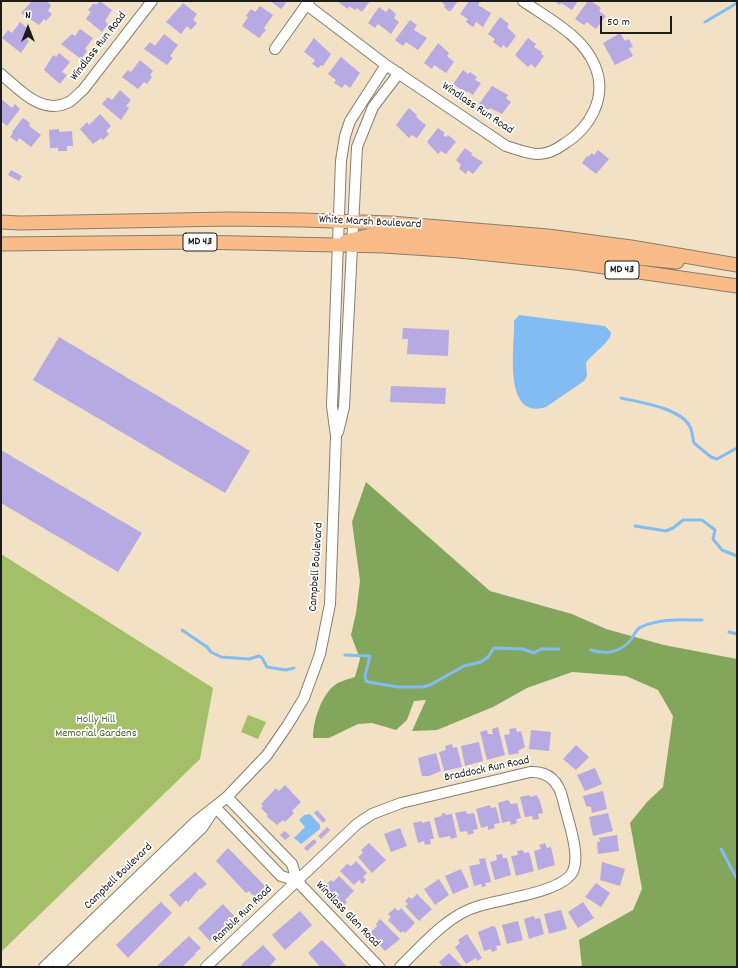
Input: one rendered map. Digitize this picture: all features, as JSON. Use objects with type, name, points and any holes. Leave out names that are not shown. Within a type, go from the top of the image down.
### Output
[{"type":"main road","name":"White Marsh Boulevard","points":[[1,222],[228,220],[339,221],[479,229],[631,247],[731,264]]},
{"type":"main road","points":[[339,244],[352,242],[371,235],[438,239],[682,263],[731,264]]},
{"type":"main road","name":"White Marsh Boulevard","points":[[1,244],[193,242],[339,244]]},
{"type":"main road","name":"White Marsh Boulevard","points":[[352,242],[576,263],[737,286]]},
{"type":"street","name":"Windlass Run Road","points":[[1,74],[38,104],[53,106],[69,102],[83,90],[152,1]]},
{"type":"street","name":"Windlass Run Road","points":[[308,3],[386,65],[506,146],[534,154],[540,154],[555,150],[575,137],[593,114],[599,96],[598,77],[590,57],[580,42],[523,1]]},
{"type":"street","points":[[275,49],[308,3]]},
{"type":"street","name":"Campbell Boulevard","points":[[44,967],[194,824],[228,797],[267,755],[304,698],[320,654],[330,604],[336,436],[332,406],[341,161],[345,136],[350,121],[386,65]]},
{"type":"street","name":"Campbell Boulevard","points":[[336,436],[344,407],[358,148],[362,133],[373,107],[399,73]]},
{"type":"street","name":"Braddock Run Road","points":[[297,881],[357,824],[388,807],[530,772],[537,771],[550,776],[556,781],[561,792],[576,854],[575,867],[569,878],[555,887],[478,906],[460,913],[445,924],[400,967]]},
{"type":"street","name":"Windlass Glen Road","points":[[228,797],[292,864],[297,881],[379,967]]},
{"type":"street","name":"Campbell Boulevard","points":[[58,967],[202,828],[216,808]]},
{"type":"street","name":"Windlass Glen Road","points":[[216,808],[281,876],[297,881]]},
{"type":"street","name":"Ramble Run Road","points":[[206,967],[297,881]]},
{"type":"green space","points":[[366,482],[490,591],[572,614],[606,629],[664,645],[737,659],[737,967],[582,967],[579,940],[633,910],[642,889],[630,823],[647,802],[663,787],[673,716],[658,690],[626,676],[572,672],[527,688],[493,707],[437,730],[412,731],[426,700],[414,701],[407,720],[396,730],[372,723],[358,724],[329,738],[313,738],[316,717],[326,695],[330,689],[337,684],[355,677],[360,659],[351,635],[356,613],[360,581],[352,522]]},
{"type":"green space","name":"Holly Hill Memorial Gardens","points":[[1,554],[213,688],[200,759],[1,952]]},
{"type":"green space","points":[[248,715],[266,722],[258,739],[241,732]]},
{"type":"water","points":[[519,315],[605,326],[611,332],[605,344],[586,363],[587,376],[584,381],[546,407],[532,408],[523,403],[517,392],[514,378],[513,347],[514,321]]},
{"type":"water","points":[[310,814],[320,825],[320,829],[301,844],[294,838],[305,827],[299,820],[304,815]]},
{"type":"building","points":[[32,1],[46,1],[51,5],[48,11],[52,14],[46,21],[44,19],[39,25],[21,13]]},
{"type":"building","points":[[100,1],[112,10],[105,21],[108,24],[102,32],[86,19],[91,12],[88,10],[94,3],[96,5]]},
{"type":"building","points":[[270,1],[284,1],[286,3],[281,9]]},
{"type":"building","points":[[340,1],[370,1],[362,12],[357,8],[355,10],[349,6],[348,9],[339,3]]},
{"type":"building","points":[[440,1],[458,1],[450,12]]},
{"type":"building","points":[[469,1],[480,2],[478,5],[491,13],[483,27],[476,22],[473,27],[466,22],[468,19],[460,14]]},
{"type":"building","points":[[554,1],[578,1],[572,10],[561,3],[560,5]]},
{"type":"building","points":[[588,1],[591,1],[601,8],[599,11],[606,16],[596,29],[587,22],[584,25],[575,19]]},
{"type":"building","points":[[183,3],[197,14],[193,20],[197,23],[191,30],[187,26],[181,34],[166,22]]},
{"type":"building","points":[[260,6],[273,15],[264,28],[266,30],[259,38],[242,26],[251,9],[255,12]]},
{"type":"building","points":[[379,7],[386,12],[389,8],[396,14],[394,18],[399,22],[391,34],[378,24],[375,28],[368,23]]},
{"type":"building","points":[[500,17],[509,24],[507,27],[516,36],[507,48],[503,45],[501,48],[493,42],[495,39],[488,34]]},
{"type":"building","points":[[410,20],[417,25],[414,30],[427,38],[418,50],[406,42],[403,46],[395,40]]},
{"type":"building","points":[[20,22],[32,32],[27,39],[29,41],[21,53],[2,38],[8,30],[12,33]]},
{"type":"building","points":[[80,29],[93,38],[85,49],[87,51],[81,59],[61,44],[72,34],[75,36]]},
{"type":"building","points":[[620,33],[625,41],[629,39],[633,47],[629,48],[633,56],[615,65],[603,43]]},
{"type":"building","points":[[164,34],[178,45],[170,56],[173,58],[167,65],[144,49],[150,42],[155,46]]},
{"type":"building","points":[[314,38],[331,54],[323,66],[321,65],[318,68],[312,64],[315,60],[304,52]]},
{"type":"building","points":[[528,38],[536,44],[534,47],[542,52],[541,54],[544,56],[535,68],[531,64],[528,67],[515,55]]},
{"type":"building","points":[[438,43],[449,53],[447,56],[454,62],[446,73],[434,65],[432,69],[424,63]]},
{"type":"building","points":[[59,53],[70,62],[62,72],[67,75],[60,84],[44,70],[53,55],[56,57]]},
{"type":"building","points":[[341,57],[360,73],[350,88],[345,84],[342,88],[334,83],[336,80],[328,74]]},
{"type":"building","points":[[140,60],[153,71],[150,75],[152,77],[147,84],[144,82],[138,89],[122,77],[128,70],[131,72]]},
{"type":"building","points":[[463,70],[468,74],[470,72],[477,77],[475,80],[481,83],[473,95],[467,91],[466,93],[453,84]]},
{"type":"building","points":[[492,86],[508,95],[506,98],[511,102],[502,114],[490,108],[488,110],[479,104]]},
{"type":"building","points":[[120,90],[131,100],[126,106],[129,108],[121,120],[102,104],[108,97],[112,100]]},
{"type":"building","points":[[1,99],[12,108],[15,104],[20,109],[7,126],[1,121]]},
{"type":"building","points":[[409,108],[417,115],[416,117],[426,125],[417,138],[412,135],[409,138],[396,125]]},
{"type":"building","points":[[100,114],[111,126],[106,131],[109,134],[103,140],[101,138],[93,144],[80,129],[87,122],[89,125]]},
{"type":"building","points":[[23,118],[30,123],[29,126],[41,135],[31,147],[19,138],[17,142],[10,137]]},
{"type":"building","points":[[438,128],[445,133],[443,135],[446,137],[448,135],[456,142],[446,154],[441,151],[438,154],[427,142]]},
{"type":"building","points":[[59,129],[59,132],[72,131],[73,146],[67,146],[67,151],[58,151],[58,148],[50,148],[49,130]]},
{"type":"building","points":[[465,148],[473,154],[471,155],[483,162],[473,174],[468,170],[466,174],[459,169],[461,165],[456,160]]},
{"type":"building","points":[[598,150],[609,159],[596,174],[582,163],[587,156],[588,157],[592,153],[594,155]]},
{"type":"building","points":[[11,170],[22,176],[19,181],[8,175]]},
{"type":"building","points":[[403,328],[449,330],[448,356],[407,354],[408,339],[402,339]]},
{"type":"building","points":[[59,337],[250,451],[225,493],[33,380]]},
{"type":"building","points":[[391,386],[446,388],[445,404],[390,402]]},
{"type":"building","points":[[1,450],[142,533],[118,572],[1,503]]},
{"type":"building","points":[[498,727],[505,755],[487,760],[480,732],[487,730],[488,734],[493,734],[492,729]]},
{"type":"building","points":[[516,728],[517,732],[521,731],[525,747],[518,751],[519,753],[509,755],[504,735],[510,734],[509,729]]},
{"type":"building","points":[[531,730],[551,732],[549,751],[529,749]]},
{"type":"building","points":[[479,742],[483,761],[465,766],[461,746]]},
{"type":"building","points":[[452,744],[453,748],[457,747],[462,767],[444,771],[439,752],[446,750],[445,746]]},
{"type":"building","points":[[576,745],[589,757],[576,770],[563,759]]},
{"type":"building","points":[[436,753],[441,771],[429,776],[422,776],[418,758]]},
{"type":"building","points":[[595,768],[602,784],[585,791],[577,775]]},
{"type":"building","points":[[285,785],[301,802],[292,811],[294,813],[285,822],[283,820],[277,825],[266,816],[268,815],[261,808],[263,806],[261,804],[276,788],[279,791]]},
{"type":"building","points":[[603,791],[607,809],[592,813],[591,807],[586,806],[583,796]]},
{"type":"building","points":[[530,795],[530,797],[537,795],[539,798],[543,813],[538,814],[539,819],[533,820],[532,816],[525,817],[520,797]]},
{"type":"building","points":[[508,800],[511,804],[517,803],[521,818],[516,819],[517,823],[511,825],[510,821],[502,823],[498,803]]},
{"type":"building","points":[[490,805],[491,808],[496,807],[500,823],[494,824],[495,828],[488,830],[488,826],[481,828],[476,809]]},
{"type":"building","points":[[317,810],[326,820],[323,823],[314,813]]},
{"type":"building","points":[[465,811],[468,814],[474,813],[478,829],[473,830],[474,833],[468,835],[467,831],[460,832],[455,813]]},
{"type":"building","points":[[445,813],[446,815],[452,814],[457,837],[451,839],[450,836],[439,838],[434,818],[442,816],[441,814]]},
{"type":"building","points":[[608,813],[613,831],[593,836],[589,817]]},
{"type":"building","points":[[422,821],[422,823],[430,821],[434,839],[430,839],[431,844],[425,845],[424,841],[418,843],[413,823]]},
{"type":"building","points":[[327,827],[330,830],[321,839],[318,836]]},
{"type":"building","points":[[400,828],[407,846],[391,852],[384,834]]},
{"type":"building","points":[[285,831],[290,836],[285,840],[280,835]]},
{"type":"building","points":[[617,835],[619,851],[598,854],[597,842],[600,842],[599,838]]},
{"type":"building","points":[[314,839],[317,842],[307,851],[304,848]]},
{"type":"building","points":[[369,843],[386,860],[372,873],[358,857],[363,853],[361,850]]},
{"type":"building","points":[[545,843],[547,848],[551,847],[555,865],[538,870],[534,851],[541,849],[539,845]]},
{"type":"building","points":[[228,848],[265,886],[255,897],[249,891],[246,893],[216,861]]},
{"type":"building","points":[[523,850],[524,853],[529,852],[534,871],[516,876],[511,856],[518,855],[517,851]]},
{"type":"building","points":[[502,854],[503,858],[507,858],[511,875],[495,880],[490,862],[497,860],[496,855]]},
{"type":"building","points":[[485,858],[491,882],[485,883],[486,886],[482,887],[481,884],[474,886],[469,866],[480,864],[479,859]]},
{"type":"building","points":[[356,861],[367,873],[363,877],[366,880],[362,884],[359,880],[354,885],[340,871],[347,864],[351,866]]},
{"type":"building","points":[[602,862],[625,869],[620,886],[600,880]]},
{"type":"building","points":[[461,869],[469,887],[453,894],[445,876]]},
{"type":"building","points":[[195,872],[207,884],[201,889],[200,888],[188,902],[186,900],[180,907],[169,895]]},
{"type":"building","points":[[339,876],[354,891],[345,900],[347,902],[343,906],[324,886],[331,880],[333,882]]},
{"type":"building","points":[[439,879],[449,895],[435,905],[424,889]]},
{"type":"building","points":[[596,883],[610,893],[601,907],[585,897]]},
{"type":"building","points":[[417,894],[432,909],[419,921],[405,906],[408,904],[405,901],[409,897],[412,899]]},
{"type":"building","points":[[161,902],[172,913],[128,958],[116,945]]},
{"type":"building","points":[[583,902],[594,918],[578,928],[568,912]]},
{"type":"building","points":[[223,904],[234,916],[210,941],[198,928]]},
{"type":"building","points":[[395,908],[398,911],[401,908],[415,923],[405,933],[403,931],[401,933],[388,920],[391,917],[388,914]]},
{"type":"building","points":[[561,910],[567,929],[549,934],[544,914]]},
{"type":"building","points":[[300,911],[312,925],[285,950],[272,935]]},
{"type":"building","points":[[534,916],[535,919],[540,918],[544,934],[529,939],[524,919]]},
{"type":"building","points":[[380,919],[400,939],[385,951],[369,934],[377,926],[376,924]]},
{"type":"building","points":[[518,921],[523,940],[507,944],[502,925]]},
{"type":"building","points":[[493,926],[496,928],[501,945],[496,946],[497,950],[492,952],[491,949],[484,951],[478,932]]},
{"type":"building","points":[[467,934],[482,958],[477,961],[476,958],[466,964],[455,947],[460,943],[458,940]]},
{"type":"building","points":[[189,936],[201,948],[195,953],[196,954],[182,967],[156,967]]},
{"type":"building","points":[[322,940],[347,967],[320,967],[308,953]]},
{"type":"building","points":[[263,945],[276,959],[270,966],[241,967],[242,964]]},
{"type":"building","points":[[449,953],[463,967],[441,967],[442,966],[439,962]]},
{"type":"waterway","points":[[705,22],[737,3]]},
{"type":"waterway","points":[[621,398],[648,404],[677,414],[689,425],[694,443],[711,457],[717,459],[737,448]]},
{"type":"waterway","points":[[635,526],[666,531],[673,528],[683,520],[702,520],[715,530],[713,539],[722,550],[737,556]]},
{"type":"waterway","points":[[591,650],[608,652],[619,649],[628,643],[638,629],[656,622],[671,620],[702,620]]},
{"type":"waterway","points":[[182,630],[207,647],[211,652],[221,657],[249,659],[259,656],[262,658],[267,667],[286,670],[294,668]]},
{"type":"waterway","points":[[729,632],[737,634]]},
{"type":"waterway","points":[[345,655],[370,656],[365,676],[366,681],[398,687],[422,687],[430,685],[464,666],[481,662],[488,657],[494,648],[523,649],[534,653],[541,649],[559,649]]},
{"type":"waterway","points":[[721,849],[737,879]]}]
